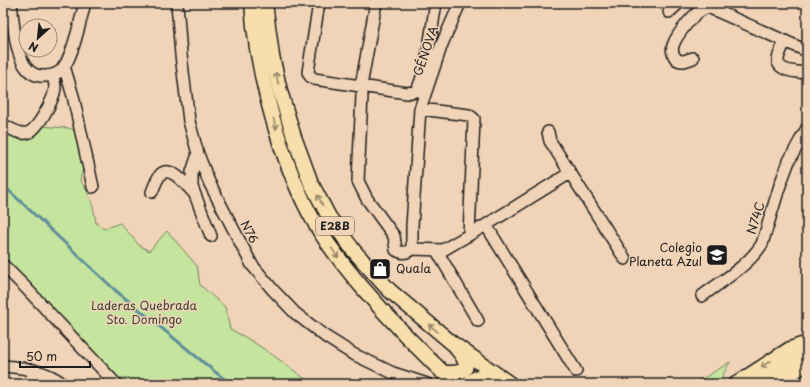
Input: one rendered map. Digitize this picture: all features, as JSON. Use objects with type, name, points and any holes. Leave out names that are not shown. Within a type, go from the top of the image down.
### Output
[{"type":"main road","name":"E28B","points":[[252,3],[259,57],[268,101],[297,189],[316,226],[341,262],[388,318],[455,384]]},
{"type":"main road","name":"E28B","points":[[265,3],[272,56],[280,91],[294,138],[311,183],[328,217],[354,251],[389,290],[452,343],[510,384]]},
{"type":"main road","points":[[443,373],[458,374],[463,371],[466,366],[462,355],[452,343]]},
{"type":"main road","points":[[752,381],[770,360],[790,349],[807,343]]},
{"type":"main road","points":[[736,384],[752,381],[807,349]]},
{"type":"main road","points":[[777,384],[807,363]]},
{"type":"main road","points":[[469,384],[474,379],[484,376],[492,377],[510,384]]},
{"type":"street","points":[[11,3],[20,59],[26,69],[42,77],[53,76],[64,66],[72,49],[85,3]]},
{"type":"street","name":"N76","points":[[177,3],[181,55],[189,121],[198,154],[216,196],[252,265],[295,313],[326,337],[353,354],[393,373],[428,384]]},
{"type":"street","points":[[319,3],[308,72],[310,76],[314,79],[361,90],[407,93],[416,91],[419,84],[426,60],[436,3]]},
{"type":"street","points":[[376,3],[361,90],[358,181],[366,199],[394,236],[395,246],[398,252],[404,253],[412,249],[436,251],[443,250],[486,226],[570,173]]},
{"type":"street","name":"GÉNOVA","points":[[412,249],[412,226],[420,109],[442,44],[460,3]]},
{"type":"street","points":[[669,12],[679,3]]},
{"type":"street","points":[[693,58],[683,61],[679,60],[675,58],[672,53],[672,48],[675,41],[695,15],[706,5],[807,51]]},
{"type":"street","points":[[785,41],[779,56],[779,65],[788,70],[807,73]]},
{"type":"street","points":[[64,66],[73,96],[93,187]]},
{"type":"street","points":[[3,125],[20,133],[26,133],[33,130],[38,124],[51,100],[55,89],[53,76]]},
{"type":"street","points":[[420,109],[468,116],[474,120],[470,235]]},
{"type":"street","name":"N74C","points":[[702,296],[750,260],[762,244],[789,161],[807,128]]},
{"type":"street","points":[[548,132],[550,141],[625,259]]},
{"type":"street","points":[[198,154],[192,172],[193,192],[211,236]]},
{"type":"street","points":[[152,192],[161,174],[169,172],[177,176],[193,192]]},
{"type":"street","points":[[394,236],[412,226]]},
{"type":"street","points":[[486,226],[576,372]]},
{"type":"street","points":[[436,251],[478,321]]},
{"type":"street","points":[[3,265],[116,384]]},
{"type":"street","points":[[3,366],[34,370],[55,377],[63,384]]},
{"type":"street","points":[[30,384],[34,370]]},
{"type":"green space","name":"Laderas Quebrada Sto. Domingo","points":[[3,125],[20,134],[38,126],[69,128],[79,133],[85,162],[80,180],[91,200],[96,223],[104,229],[120,223],[139,245],[149,251],[167,231],[197,266],[200,285],[225,307],[230,329],[262,348],[312,384],[124,384],[3,257]]},
{"type":"green space","points":[[730,362],[718,384],[691,384],[704,378]]},
{"type":"green space","points":[[807,371],[807,384],[789,384]]},
{"type":"waterway","points":[[3,185],[115,290],[232,384]]},
{"type":"place","name":"Colegio Planeta Azul","points":[[717,255]]},
{"type":"place","name":"Quala","points":[[380,269]]}]
